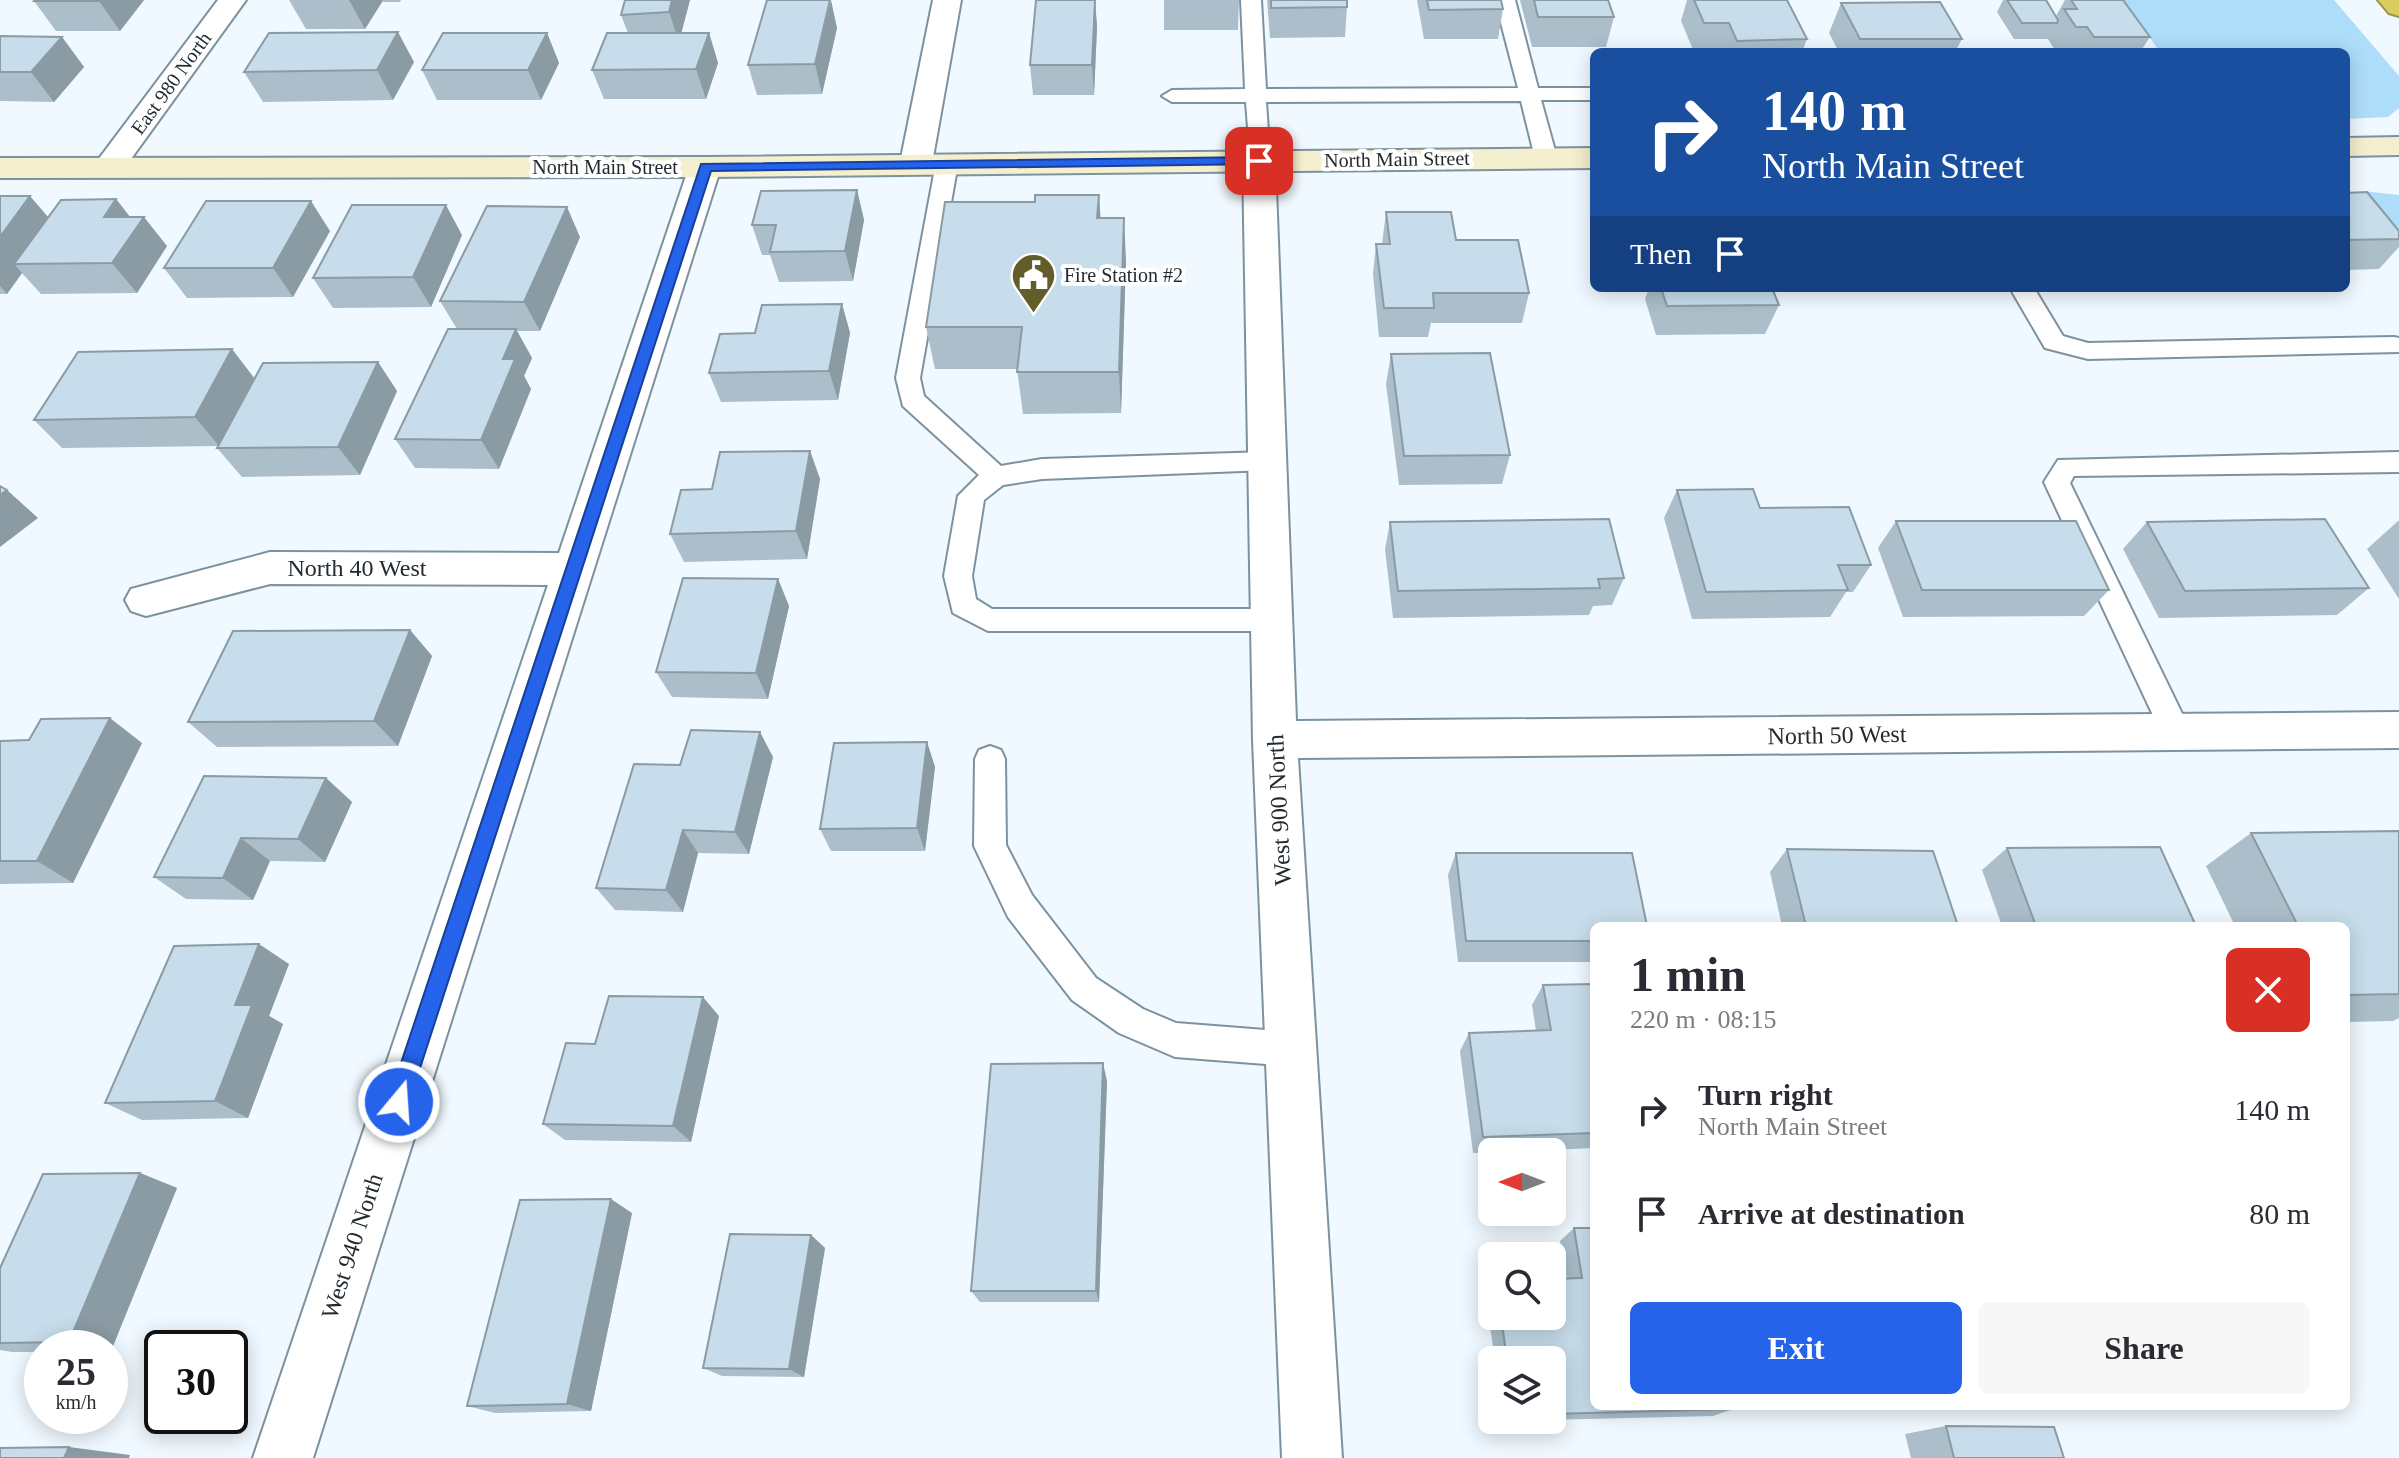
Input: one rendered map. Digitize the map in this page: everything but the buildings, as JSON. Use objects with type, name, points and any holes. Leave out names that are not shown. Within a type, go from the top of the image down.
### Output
[{"type":"highway","points":[[2392,0],[2399,7]]},
{"type":"street","name":"East 980 North","points":[[109,167],[232,0]]},
{"type":"street","points":[[931,163],[947,0]]},
{"type":"street","points":[[2350,147],[2399,146]]},
{"type":"street","name":"North Main Street","points":[[0,168],[705,167],[1590,158]]},
{"type":"street","name":"West 900 North","points":[[1259,161],[1275,740],[1312,1458]]},
{"type":"street","name":"West 940 North","points":[[283,1458],[705,167]]},
{"type":"street","name":"North 40 West","points":[[146,600],[270,568],[572,569]]},
{"type":"street","name":"North 50 West","points":[[1275,740],[2399,730]]},
{"type":"lane","points":[[1251,0],[1259,161]]},
{"type":"lane","points":[[1505,0],[1546,158]]},
{"type":"lane","points":[[1172,96],[1590,94]]},
{"type":"lane","points":[[931,163],[908,378],[912,400],[996,476]]},
{"type":"lane","points":[[2024,292],[2054,342],[2088,351],[2394,345]]},
{"type":"lane","points":[[1267,461],[1042,469],[996,476],[971,496],[958,576],[963,605],[988,620],[1271,620]]},
{"type":"lane","points":[[2176,732],[2057,482],[2067,467],[2399,462]]},
{"type":"lane","points":[[990,759],[990,846],[1020,906],[1084,989],[1131,1021],[1175,1040],[1291,1049]]},
{"type":"shaded area","points":[[2123,0],[2334,0],[2399,76],[2399,108],[2388,117],[2350,119],[2350,48],[2157,48]]},
{"type":"shaded area","points":[[2363,191],[2399,195],[2399,235]]},
{"type":"place","name":"Fire Station #2","points":[[1033,314]]},
{"type":"route","points":[[399,1102],[705,167],[1259,161]]}]
